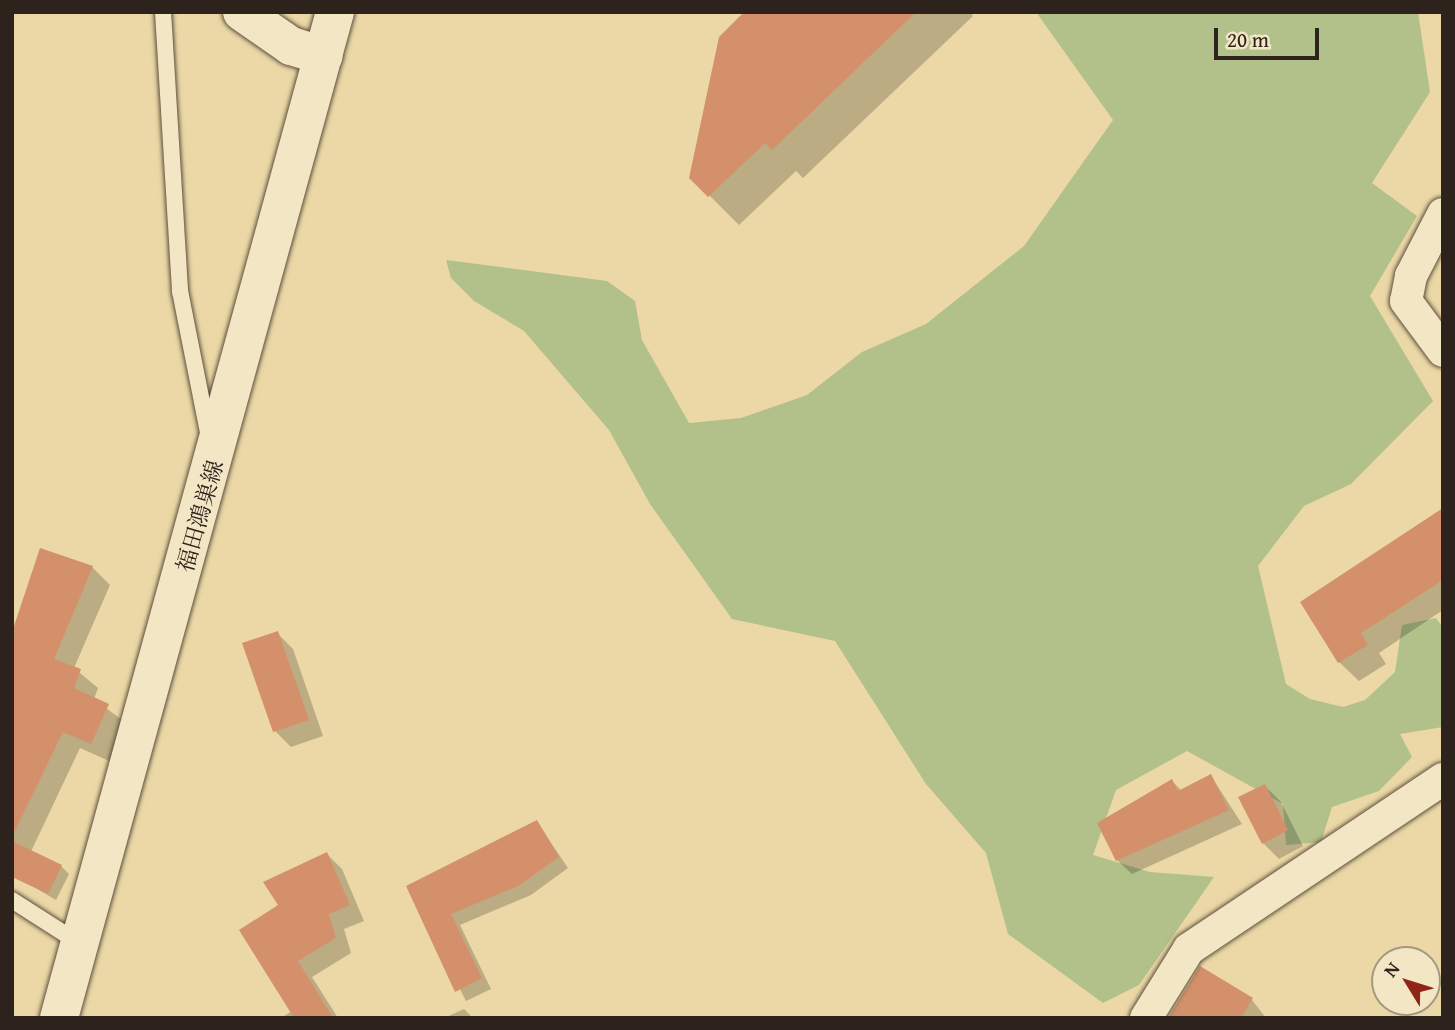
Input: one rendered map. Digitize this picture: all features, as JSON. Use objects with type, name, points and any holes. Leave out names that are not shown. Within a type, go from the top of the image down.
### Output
[{"type":"main road","points":[[242,12],[291,46],[323,56]]},
{"type":"main road","name":"福田鴻巣線","points":[[59,1018],[216,460],[335,12]]},
{"type":"street","points":[[1443,214],[1411,276],[1406,301],[1443,351]]},
{"type":"street","points":[[1146,1018],[1189,949],[1443,779]]},
{"type":"lane","points":[[163,12],[180,291],[216,460]]},
{"type":"lane","points":[[12,900],[79,943]]},
{"type":"green space","points":[[1036,12],[1418,12],[1430,92],[1372,183],[1417,216],[1370,296],[1433,401],[1351,484],[1304,506],[1258,566],[1286,684],[1310,699],[1343,707],[1365,700],[1395,672],[1402,625],[1436,618],[1443,628],[1443,727],[1400,734],[1412,757],[1379,791],[1332,807],[1321,842],[1286,845],[1283,804],[1187,751],[1116,790],[1093,855],[1150,872],[1214,877],[1139,985],[1103,1003],[1008,934],[986,853],[926,784],[835,641],[732,619],[650,504],[609,430],[524,331],[474,301],[451,278],[446,260],[607,281],[635,301],[642,340],[689,423],[741,418],[807,395],[862,352],[926,324],[1024,246],[1113,120]]},
{"type":"building","points":[[744,12],[916,12],[772,150],[765,143],[708,197],[689,178],[719,37]]},
{"type":"building","points":[[1443,508],[1443,580],[1361,633],[1368,645],[1338,663],[1300,602]]},
{"type":"building","points":[[40,548],[93,566],[54,659],[81,669],[74,688],[109,704],[91,744],[63,732],[12,837],[12,632]]},
{"type":"building","points":[[278,631],[309,720],[273,732],[242,643]]},
{"type":"building","points":[[1211,774],[1229,810],[1116,861],[1097,823],[1172,779],[1178,791]]},
{"type":"building","points":[[1265,784],[1288,830],[1262,844],[1238,797]]},
{"type":"building","points":[[537,820],[559,857],[520,885],[451,914],[482,978],[455,992],[406,886]]},
{"type":"building","points":[[12,841],[62,865],[48,894],[12,877]]},
{"type":"building","points":[[327,852],[350,905],[329,914],[336,938],[298,961],[333,1018],[294,1018],[239,930],[278,905],[263,882]]},
{"type":"building","points":[[1200,966],[1253,998],[1241,1018],[1168,1018]]}]
